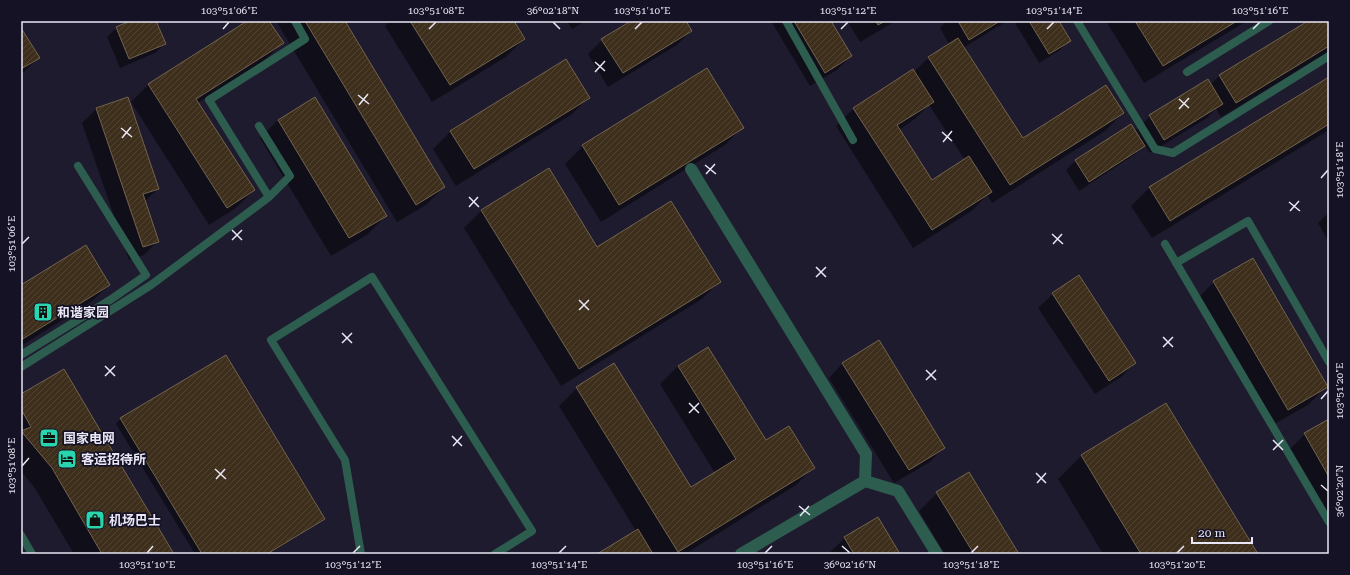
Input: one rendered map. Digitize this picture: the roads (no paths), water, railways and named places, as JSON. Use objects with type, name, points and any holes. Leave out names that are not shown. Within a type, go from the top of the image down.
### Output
[{"type":"street","points":[[691,169],[866,454],[865,481]]},
{"type":"street","points":[[741,554],[865,481],[898,491],[937,554]]},
{"type":"lane","points":[[269,197],[209,100],[305,39],[294,21]]},
{"type":"lane","points":[[786,21],[853,140]]},
{"type":"lane","points":[[1077,21],[1155,149],[1173,153],[1329,56]]},
{"type":"lane","points":[[1187,72],[1269,21]]},
{"type":"lane","points":[[21,367],[151,285],[269,197],[290,176],[258,126]]},
{"type":"lane","points":[[21,355],[110,300],[146,275],[78,166]]},
{"type":"lane","points":[[1176,263],[1248,221],[1329,362]]},
{"type":"lane","points":[[1165,244],[1329,522]]},
{"type":"lane","points":[[361,554],[345,460],[271,340],[372,277],[532,531],[495,554]]},
{"type":"lane","points":[[21,535],[32,554]]},
{"type":"place","name":"和谐家园","points":[[43,312]]},
{"type":"place","name":"国家电网","points":[[49,438]]},
{"type":"place","name":"客运招待所","points":[[67,459]]},
{"type":"place","name":"机场巴士","points":[[95,520]]}]
